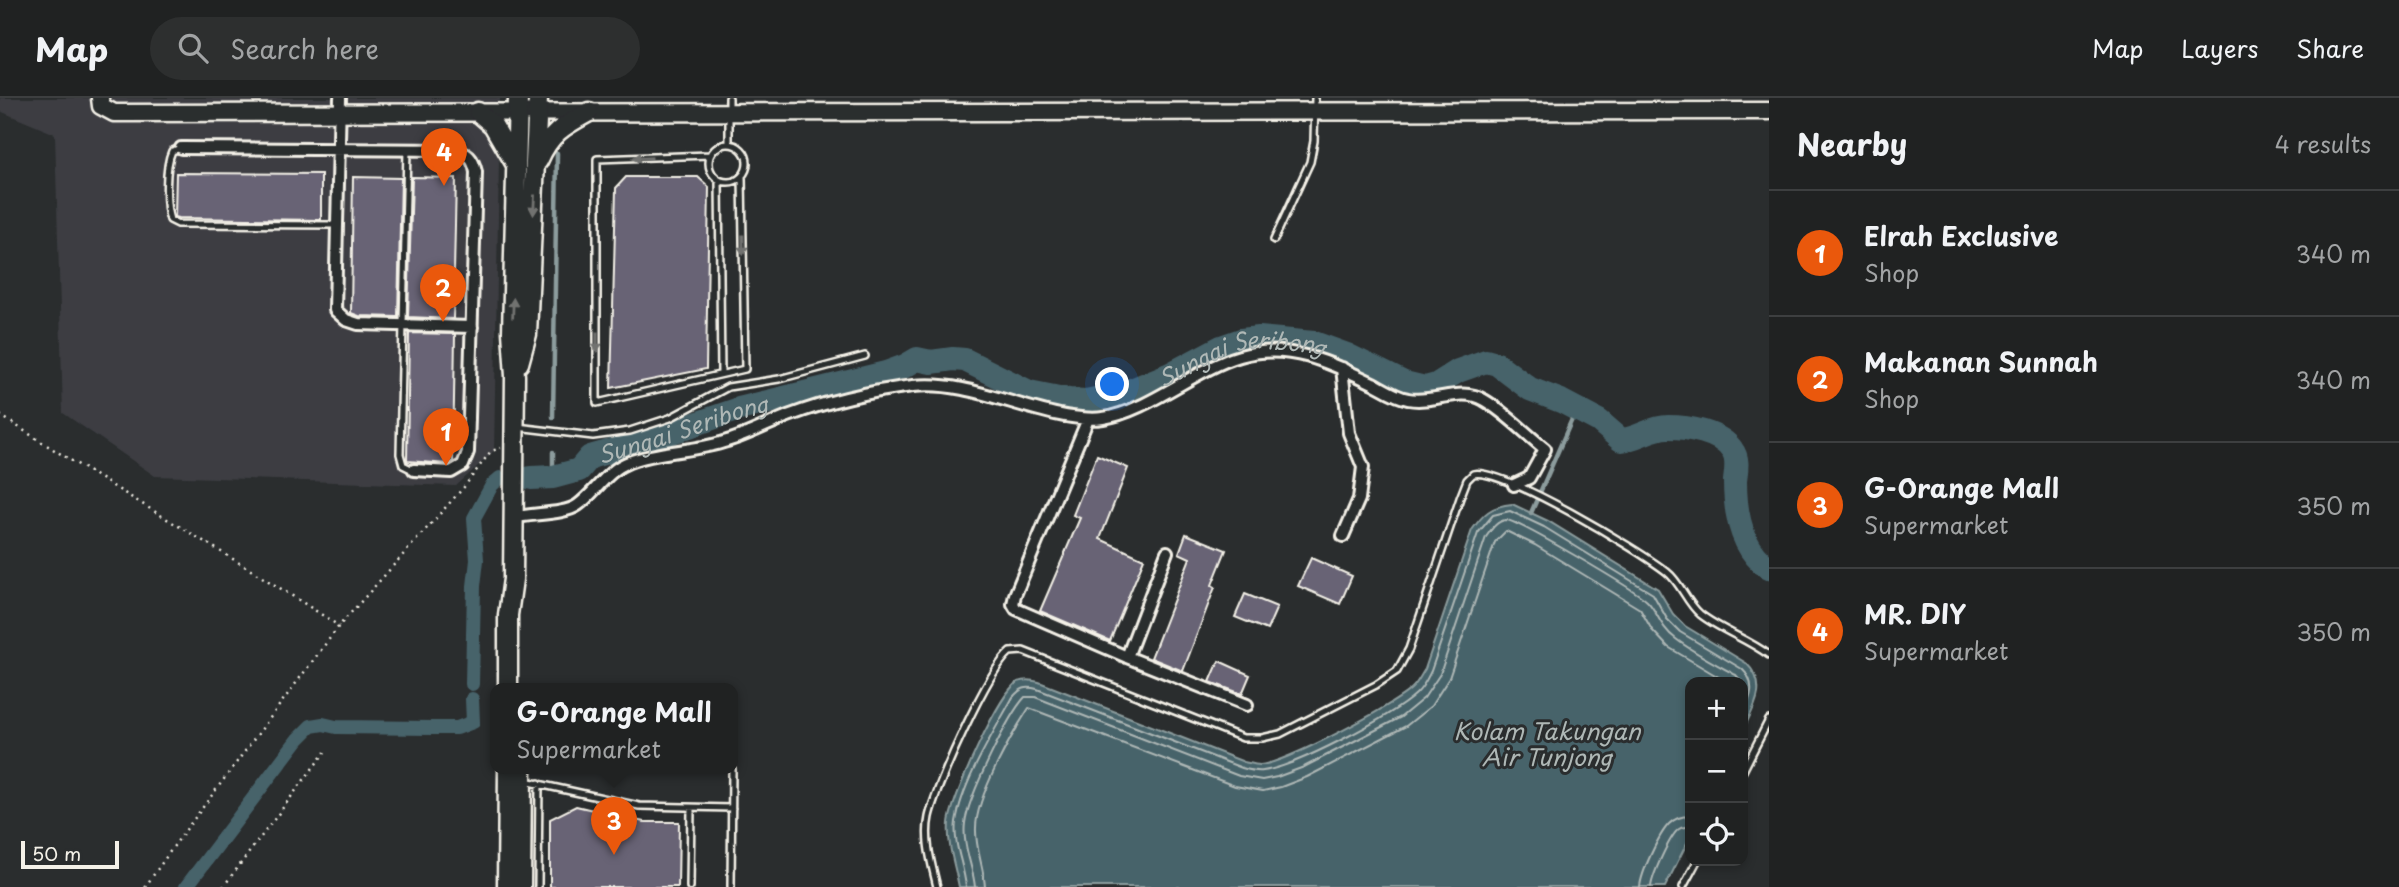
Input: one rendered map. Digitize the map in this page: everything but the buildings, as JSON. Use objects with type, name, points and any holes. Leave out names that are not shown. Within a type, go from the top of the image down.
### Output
[{"type":"main road","points":[[508,683],[508,615],[513,579],[515,376],[512,332],[517,105]]},
{"type":"main road","points":[[515,376],[527,334],[538,105]]},
{"type":"main road","points":[[478,111],[493,125],[509,148],[517,166]]},
{"type":"main road","points":[[536,168],[552,135],[589,112]]},
{"type":"main road","points":[[513,579],[517,599],[519,683]]},
{"type":"main road","points":[[520,776],[523,817],[521,887]]},
{"type":"main road","points":[[507,887],[523,817]]},
{"type":"street","points":[[100,98],[101,106],[114,113],[340,106],[478,111],[517,105],[589,112],[729,105],[1315,105],[1769,111]]},
{"type":"street","points":[[340,106],[335,310],[346,320],[358,324],[472,327]]},
{"type":"street","points":[[181,148],[464,152],[474,163],[468,452],[463,465],[451,471],[414,470]]},
{"type":"street","points":[[513,518],[576,507],[611,472],[626,463],[724,442],[826,404],[933,384],[959,388],[1024,407],[1088,419],[1105,418],[1125,412],[1216,365],[1241,355],[1265,352],[1296,353],[1324,360],[1404,398],[1430,400],[1461,394],[1485,400],[1545,449],[1530,478],[1514,485]]},
{"type":"street","points":[[1342,368],[1349,433],[1363,467],[1359,499],[1343,536]]},
{"type":"street","points":[[1088,419],[1013,604],[1021,612],[1247,705]]},
{"type":"street","points":[[1127,657],[1167,552]]},
{"type":"lane","points":[[729,105],[729,144]]},
{"type":"lane","points":[[1274,240],[1310,162],[1314,141],[1315,105]]},
{"type":"lane","points":[[729,144],[741,148],[747,159],[746,171],[731,182],[719,180],[711,172],[710,155],[718,147],[729,144]]},
{"type":"lane","points":[[181,148],[172,151],[168,159],[167,212],[170,220],[177,224],[337,225]]},
{"type":"lane","points":[[407,150],[400,454],[403,464],[414,470]]},
{"type":"lane","points":[[710,155],[597,159],[597,403],[745,369],[742,176]]},
{"type":"lane","points":[[719,180],[721,374]]},
{"type":"lane","points":[[514,426],[593,436],[630,431],[670,418],[728,387],[779,379],[865,356]]},
{"type":"lane","points":[[937,887],[929,847],[929,816],[955,750],[999,664],[1010,652],[1023,651],[1243,738],[1280,734],[1376,685],[1397,671],[1409,649],[1467,480],[1473,474],[1485,473],[1545,498],[1669,573],[1700,614],[1769,654]]},
{"type":"lane","points":[[1748,761],[1769,720]]},
{"type":"lane","points":[[731,887],[732,774]]},
{"type":"lane","points":[[520,776],[639,806],[732,808]]},
{"type":"lane","points":[[690,887],[691,808]]},
{"type":"lane","points":[[523,817],[538,887]]},
{"type":"lane","points":[[1683,887],[1694,866]]},
{"type":"path","points":[[0,415],[340,626]]},
{"type":"path","points":[[145,887],[340,626],[464,487],[491,451],[513,448]]},
{"type":"path","points":[[223,887],[325,752]]},
{"type":"shaded area","points":[[0,98],[500,98],[494,451],[456,486],[155,476],[63,413],[55,134],[0,111]]},
{"type":"water","name":"Kolam Takungan Air Tunjong","points":[[1512,504],[1548,521],[1658,589],[1673,614],[1685,626],[1746,663],[1757,679],[1758,696],[1748,720],[1748,677],[1685,677],[1685,847],[1665,887],[959,887],[949,839],[952,811],[988,725],[999,705],[1018,682],[1039,682],[1244,762],[1260,765],[1272,762],[1314,745],[1363,719],[1413,687],[1425,669],[1472,530],[1480,519],[1498,507]]},
{"type":"waterway","points":[[553,417],[557,153]]},
{"type":"waterway","name":"Sungai Seribong","points":[[531,478],[553,477],[579,470],[590,457],[739,409],[886,373],[917,359],[931,362],[965,360],[1029,392],[1086,401],[1124,393],[1170,374],[1221,347],[1241,340],[1259,338],[1314,343],[1347,355],[1404,383],[1425,388],[1436,385],[1458,371],[1486,361],[1497,364],[1530,389],[1561,401],[1599,421],[1621,440],[1668,427],[1712,435],[1727,444],[1736,457],[1738,518],[1752,551],[1769,568]]},
{"type":"waterway","points":[[1531,513],[1576,410]]},
{"type":"waterway","points":[[553,452],[553,477]]},
{"type":"waterway","points":[[472,684],[477,560],[474,518],[492,485],[500,478]]},
{"type":"waterway","points":[[186,887],[298,739],[311,726],[323,724],[336,727],[457,728],[473,722],[472,699]]},
{"type":"place","name":"MR. DIY","points":[[444,186]]},
{"type":"place","name":"Makanan Sunnah","points":[[443,322]]},
{"type":"place","name":"Elrah Exclusive","points":[[446,466]]},
{"type":"place","name":"G-Orange Mall","points":[[614,855]]}]
